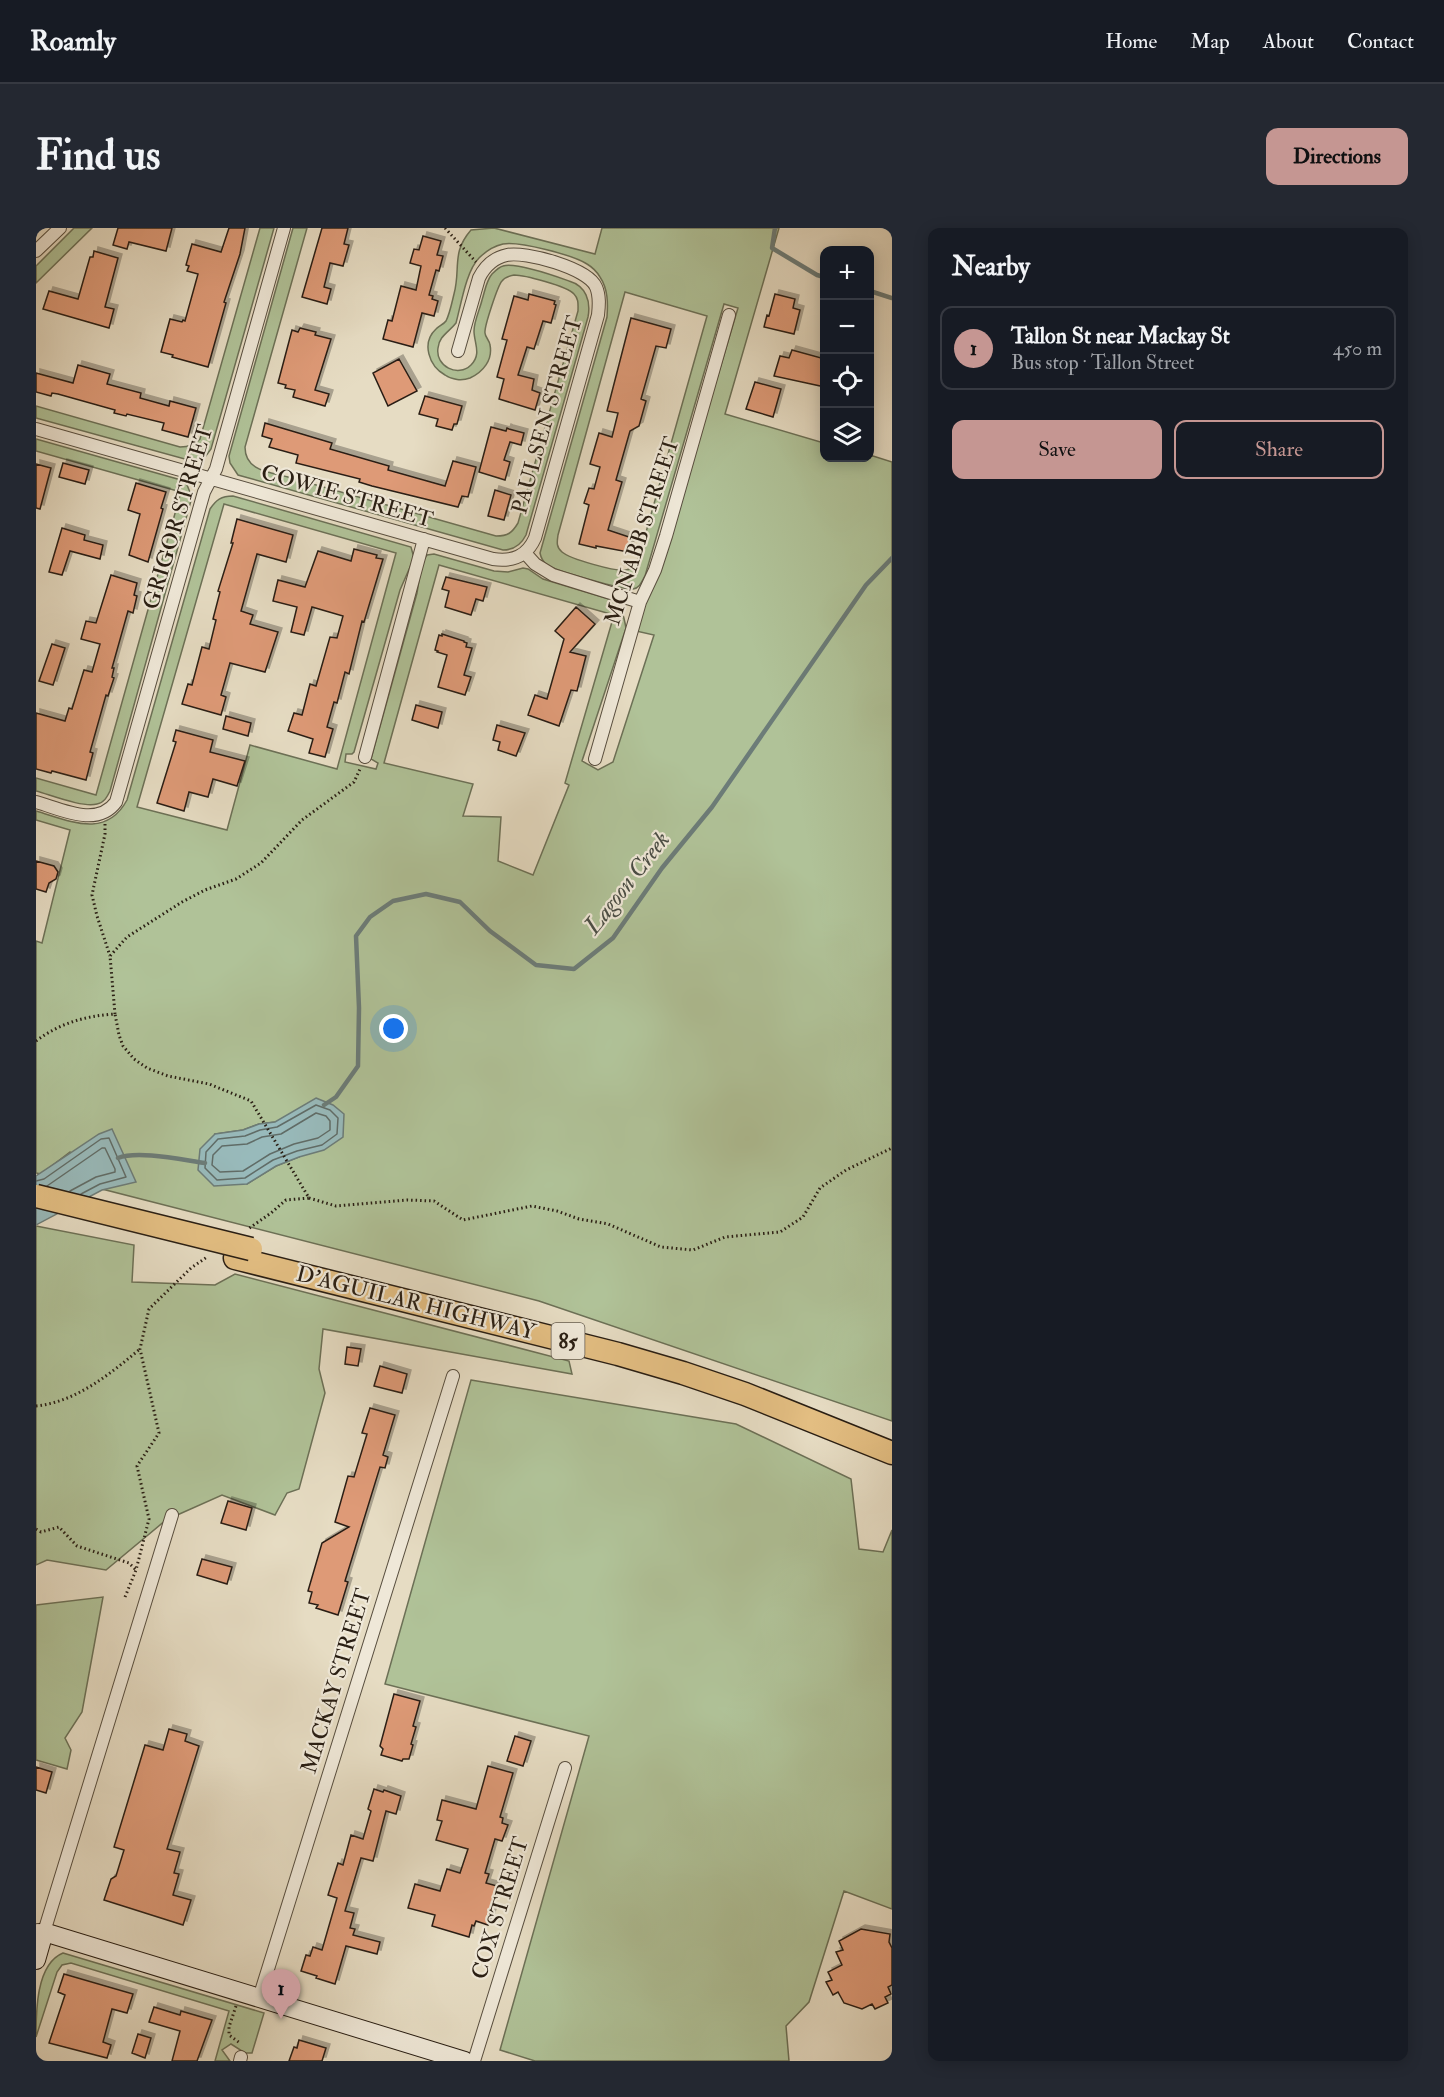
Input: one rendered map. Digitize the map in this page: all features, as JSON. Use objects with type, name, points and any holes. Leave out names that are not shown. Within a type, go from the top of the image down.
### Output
[{"type":"highway","name":"D'AGUILAR HIGHWAY","points":[[36,1196],[244,1246],[685,1360],[786,1395],[892,1440]]},
{"type":"highway","name":"D'AGUILAR HIGHWAY","points":[[36,1208],[244,1246],[618,1354],[746,1394],[892,1453]]},
{"type":"street","points":[[36,252],[60,228]]},
{"type":"street","name":"GRIGOR STREET","points":[[105,813],[116,802],[121,790],[204,492],[216,469],[284,228]]},
{"type":"street","name":"PAULSEN STREET","points":[[484,269],[493,260],[505,255],[519,254],[572,268],[596,286],[599,301],[598,315],[535,538],[531,548],[525,554]]},
{"type":"street","points":[[458,351],[479,278],[484,269]]},
{"type":"street","name":"MCNABB STREET","points":[[595,759],[640,602],[656,570],[663,548],[729,315]]},
{"type":"street","name":"COWIE STREET","points":[[36,429],[503,560],[511,560],[525,554]]},
{"type":"street","points":[[365,757],[424,539]]},
{"type":"street","points":[[525,554],[553,575],[640,602]]},
{"type":"street","points":[[36,802],[84,816],[105,813]]},
{"type":"street","name":"MACKAY STREET","points":[[259,1998],[453,1376]]},
{"type":"street","points":[[36,1960],[40,1931],[172,1515]]},
{"type":"street","name":"COX STREET","points":[[474,2061],[565,1768]]},
{"type":"street","points":[[40,1931],[465,2061]]},
{"type":"path","points":[[445,228],[472,259],[484,269]]},
{"type":"path","points":[[110,956],[127,938],[182,902],[236,879],[261,863],[302,820],[354,782],[365,757]]},
{"type":"path","points":[[105,813],[105,834],[92,895],[110,956],[115,1014],[123,1046],[134,1059],[147,1068],[168,1076],[209,1084],[251,1101],[309,1198]]},
{"type":"path","points":[[36,1041],[58,1026],[96,1016],[115,1014]]},
{"type":"path","points":[[244,1246],[271,1213],[286,1200],[309,1198],[336,1206],[407,1200],[434,1202],[463,1220],[532,1206],[557,1211],[579,1219],[608,1224],[661,1247],[693,1250],[725,1237],[780,1232],[803,1217],[820,1188],[846,1170],[892,1148]]},
{"type":"path","points":[[125,1597],[136,1570],[149,1519],[137,1466],[159,1433],[140,1349],[149,1309],[191,1268],[209,1256]]},
{"type":"path","points":[[36,1406],[49,1405],[84,1390],[140,1349]]},
{"type":"path","points":[[36,1529],[41,1532],[59,1527],[77,1546],[129,1563],[136,1570]]},
{"type":"path","points":[[241,1993],[229,2027],[229,2035],[235,2041],[247,2046],[241,2059]]},
{"type":"green space","points":[[74,228],[92,228],[36,283],[36,266]]},
{"type":"green space","points":[[260,228],[274,228],[211,449],[205,457],[192,461],[36,418],[36,406],[180,447],[192,445],[198,441]]},
{"type":"green space","points":[[293,228],[307,228],[245,447],[249,461],[266,472],[496,536],[509,533],[518,523],[578,311],[578,302],[574,294],[555,284],[519,275],[506,278],[498,290],[487,323],[485,333],[491,350],[486,365],[475,375],[460,380],[439,371],[429,354],[429,341],[436,329],[445,322],[451,308],[461,246],[471,230],[494,228],[595,254],[602,228],[779,228],[725,414],[820,442],[820,462],[874,462],[874,456],[892,462],[892,1421],[539,1301],[102,1189],[70,1152],[41,1174],[36,1173],[36,941],[42,943],[70,830],[36,820],[36,811],[74,822],[98,823],[109,820],[127,800],[212,506],[222,498],[233,496],[411,547],[414,558],[400,590],[354,752],[346,754],[345,762],[376,769],[378,763],[371,759],[417,593],[422,562],[427,555],[434,554],[494,571],[508,572],[528,569],[543,579],[615,602],[623,616],[626,628],[582,761],[598,770],[613,762],[654,635],[636,631],[643,604],[663,559],[738,308],[724,304],[645,576],[633,589],[605,584],[552,568],[544,563],[540,553],[607,317],[605,286],[596,271],[580,260],[546,250],[511,244],[503,244],[487,251],[474,264],[464,289],[456,323],[442,337],[438,348],[440,360],[448,368],[460,370],[471,365],[477,353],[474,331],[476,319],[488,280],[501,267],[509,265],[536,270],[575,283],[580,286],[588,300],[588,317],[526,535],[517,546],[503,550],[238,475],[230,463],[229,456]],"holes":[[[625,292],[707,316],[639,557],[632,567],[621,570],[603,567],[567,555],[562,552],[557,542]],[[224,504],[396,553],[337,769],[250,745],[227,830],[137,807]],[[439,565],[614,615],[565,783],[569,785],[533,875],[498,861],[501,817],[463,816],[473,784],[384,763]],[[275,1122],[299,1157],[276,1166],[247,1184],[215,1134]]]},
{"type":"green space","points":[[36,439],[181,480],[187,485],[192,497],[110,791],[103,801],[91,805],[36,791],[36,778],[96,795],[181,492],[36,451]]},
{"type":"green space","points":[[36,1226],[134,1245],[132,1282],[215,1285],[235,1274],[569,1361],[572,1374],[323,1329],[319,1369],[325,1393],[299,1489],[287,1493],[275,1515],[222,1495],[166,1520],[106,1570],[47,1560],[36,1565]]},
{"type":"green space","points":[[471,1380],[736,1424],[851,1479],[859,1549],[883,1552],[892,1530],[892,1909],[844,1891],[809,2002],[786,2026],[789,2061],[535,2061],[500,2050],[589,1736],[385,1684]]},
{"type":"green space","points":[[103,1597],[82,1712],[65,1738],[71,1750],[67,1769],[36,1760],[36,1605]]},
{"type":"green space","points":[[63,1953],[264,2013],[252,2053],[245,2053],[231,2044],[222,2050],[230,2061],[215,2061],[229,2011],[71,1963],[62,1965],[57,1972],[36,2037],[39,1990],[47,1967]]},
{"type":"water","points":[[316,1098],[333,1105],[344,1114],[343,1137],[324,1150],[276,1166],[247,1184],[214,1186],[198,1170],[200,1149],[215,1134],[275,1122]]},
{"type":"water","points":[[112,1129],[136,1182],[102,1190],[36,1225],[36,1176],[99,1134]]},
{"type":"building","points":[[118,228],[172,228],[166,251],[129,242],[127,249],[113,245]]},
{"type":"building","points":[[229,228],[245,228],[240,254],[224,302],[226,303],[208,367],[161,352],[170,319],[185,321],[198,274],[187,271],[189,266],[186,265],[192,244],[221,252]]},
{"type":"building","points":[[322,228],[348,228],[344,244],[349,245],[343,266],[330,263],[324,287],[331,289],[327,304],[302,297]]},
{"type":"building","points":[[423,236],[441,241],[437,255],[443,256],[439,271],[436,270],[429,295],[438,301],[434,316],[422,313],[413,347],[383,339],[388,320],[392,321],[401,286],[416,290],[421,266],[410,263],[414,249],[419,250]]},
{"type":"building","points":[[94,251],[118,258],[105,307],[114,309],[109,328],[43,309],[49,291],[78,299],[90,257],[93,257]]},
{"type":"building","points":[[529,294],[555,301],[556,305],[551,323],[543,321],[534,349],[527,347],[518,375],[534,379],[532,390],[540,393],[535,410],[499,399],[504,379],[497,377],[507,340],[502,339],[514,296],[528,300]]},
{"type":"building","points":[[775,294],[795,299],[793,308],[800,310],[794,334],[764,327]]},
{"type":"building","points":[[631,318],[671,329],[666,348],[656,346],[641,399],[646,401],[639,426],[630,431],[616,480],[622,482],[608,530],[632,538],[628,552],[579,544],[589,505],[584,503],[589,488],[594,489],[600,467],[590,464],[599,433],[612,437],[618,413],[607,411]]},
{"type":"building","points":[[300,328],[331,339],[315,390],[329,394],[325,406],[293,397],[295,390],[285,388],[286,385],[278,383],[292,330],[298,332]]},
{"type":"building","points":[[792,350],[820,358],[820,386],[774,376],[780,356],[789,358]]},
{"type":"building","points":[[399,359],[417,391],[388,406],[373,373]]},
{"type":"building","points":[[78,365],[110,374],[107,384],[141,393],[140,398],[169,406],[170,401],[196,408],[188,437],[162,430],[164,423],[114,413],[115,410],[58,394],[52,393],[51,396],[36,392],[36,373],[73,383]]},
{"type":"building","points":[[755,382],[781,389],[773,417],[746,409]]},
{"type":"building","points":[[425,396],[462,406],[457,424],[454,424],[452,430],[436,426],[438,419],[419,414]]},
{"type":"building","points":[[265,423],[332,443],[330,449],[389,466],[388,470],[445,486],[453,461],[476,467],[468,497],[462,496],[458,507],[372,486],[359,482],[360,479],[296,463],[298,455],[269,447],[272,439],[262,436]]},
{"type":"building","points":[[491,427],[506,431],[507,428],[524,433],[521,445],[510,442],[504,460],[510,462],[505,480],[479,472]]},
{"type":"building","points":[[63,463],[89,470],[85,484],[59,477]]},
{"type":"building","points":[[36,464],[51,468],[40,509],[36,508]]},
{"type":"building","points":[[136,483],[166,492],[148,562],[129,555],[140,514],[128,510]]},
{"type":"building","points":[[495,490],[511,495],[504,520],[488,516]]},
{"type":"building","points":[[237,519],[293,535],[286,562],[257,554],[241,611],[253,615],[250,624],[278,632],[265,672],[230,663],[221,695],[226,697],[221,715],[182,704],[188,684],[192,685],[202,647],[209,649],[216,620],[213,619],[220,592],[218,591],[233,543],[231,543]]},
{"type":"building","points":[[62,528],[85,535],[84,540],[103,545],[100,559],[70,551],[62,575],[49,572]]},
{"type":"building","points":[[354,549],[377,555],[376,558],[383,559],[364,622],[362,621],[349,674],[345,672],[337,703],[334,702],[327,727],[333,729],[325,757],[309,753],[313,739],[288,731],[294,713],[302,715],[310,684],[316,686],[330,637],[337,638],[343,616],[312,607],[304,635],[291,632],[297,607],[273,601],[278,580],[305,587],[318,551],[351,561]]},
{"type":"building","points":[[111,575],[137,583],[134,595],[137,596],[133,613],[128,611],[112,668],[114,668],[112,677],[114,678],[108,696],[106,695],[90,752],[93,753],[86,780],[36,769],[36,713],[65,721],[69,708],[72,709],[84,670],[92,672],[100,644],[81,639],[86,621],[96,623]]},
{"type":"building","points":[[446,577],[487,587],[483,601],[476,599],[471,615],[445,607],[449,591],[442,589]]},
{"type":"building","points":[[576,607],[595,624],[570,652],[586,656],[577,691],[571,690],[559,726],[528,715],[535,695],[547,699],[564,639],[555,631]]},
{"type":"building","points":[[442,634],[464,641],[467,643],[466,647],[472,648],[464,675],[471,677],[465,695],[438,687],[447,655],[435,650],[439,635],[442,636]]},
{"type":"building","points":[[52,644],[65,648],[53,685],[39,681]]},
{"type":"building","points":[[416,705],[442,712],[438,728],[412,720]]},
{"type":"building","points":[[226,716],[251,723],[248,736],[223,729]]},
{"type":"building","points":[[497,725],[525,733],[516,756],[498,750],[500,742],[493,740]]},
{"type":"building","points":[[176,730],[213,740],[210,752],[245,761],[237,786],[213,779],[208,797],[189,792],[184,811],[157,803],[176,742],[173,741]]},
{"type":"building","points":[[36,861],[54,866],[58,872],[56,879],[49,883],[46,892],[36,889]]},
{"type":"building","points":[[347,1347],[361,1349],[358,1366],[345,1364]]},
{"type":"building","points":[[380,1366],[407,1374],[402,1393],[374,1386]]},
{"type":"building","points":[[370,1408],[395,1415],[383,1455],[388,1457],[385,1468],[380,1467],[345,1581],[348,1582],[338,1615],[316,1608],[318,1605],[309,1603],[312,1592],[308,1591],[322,1543],[349,1527],[335,1522],[348,1476],[354,1477],[367,1434],[362,1433]]},
{"type":"building","points":[[228,1501],[252,1508],[246,1530],[221,1523]]},
{"type":"building","points":[[202,1559],[232,1567],[227,1584],[197,1575]]},
{"type":"building","points":[[394,1694],[420,1701],[413,1726],[416,1727],[409,1759],[402,1761],[381,1755],[383,1749],[380,1746]]},
{"type":"building","points":[[169,1729],[187,1734],[185,1741],[199,1746],[167,1849],[180,1852],[174,1873],[179,1874],[173,1895],[191,1900],[183,1925],[104,1900],[111,1879],[116,1876],[124,1850],[114,1847],[145,1745],[163,1750]]},
{"type":"building","points":[[515,1736],[531,1741],[523,1766],[507,1761]]},
{"type":"building","points":[[488,1766],[513,1773],[500,1817],[503,1818],[502,1823],[508,1825],[502,1841],[495,1839],[485,1873],[489,1874],[486,1883],[497,1886],[489,1912],[492,1913],[488,1925],[476,1921],[474,1926],[472,1925],[469,1937],[432,1926],[435,1915],[408,1908],[415,1884],[440,1891],[447,1869],[460,1873],[468,1849],[436,1840],[442,1821],[437,1820],[442,1800],[476,1809]]},
{"type":"building","points":[[36,1767],[52,1772],[46,1793],[36,1790]]},
{"type":"building","points":[[374,1789],[401,1796],[396,1814],[386,1811],[373,1861],[361,1858],[345,1911],[354,1913],[350,1928],[355,1929],[353,1935],[380,1942],[377,1954],[346,1946],[335,1984],[301,1971],[306,1955],[310,1956],[313,1947],[322,1950],[337,1898],[328,1895],[338,1863],[343,1865],[351,1835],[363,1839]]},
{"type":"building","points":[[861,1929],[890,1934],[892,1985],[888,1987],[891,1994],[885,1997],[888,2003],[875,2009],[872,2004],[862,2009],[844,2003],[838,1992],[833,1995],[826,1982],[832,1980],[828,1972],[842,1965],[836,1952],[843,1950],[839,1941]]},
{"type":"building","points":[[64,1974],[133,1994],[127,2013],[112,2009],[103,2042],[111,2045],[107,2058],[49,2043],[65,1995],[58,1992]]},
{"type":"building","points":[[154,2007],[180,2015],[181,2011],[212,2020],[197,2061],[172,2061],[180,2031],[149,2022]]},
{"type":"building","points":[[138,2034],[151,2038],[145,2058],[132,2053]]},
{"type":"building","points":[[299,2040],[326,2048],[322,2061],[289,2061]]},
{"type":"waterway","points":[[775,228],[772,248],[820,276]]},
{"type":"waterway","points":[[874,292],[892,298]]},
{"type":"waterway","name":"Lagoon Creek","points":[[324,1105],[336,1097],[358,1066],[359,1008],[356,936],[370,917],[393,901],[426,894],[460,902],[490,931],[536,965],[574,969],[613,938],[662,868],[712,807],[866,585],[892,558]]},
{"type":"waterway","name":"Lagoon Creek","points":[[118,1158],[149,1155],[205,1163]]},
{"type":"place","name":"Tallon St near Mackay St","points":[[281,2019]]}]
